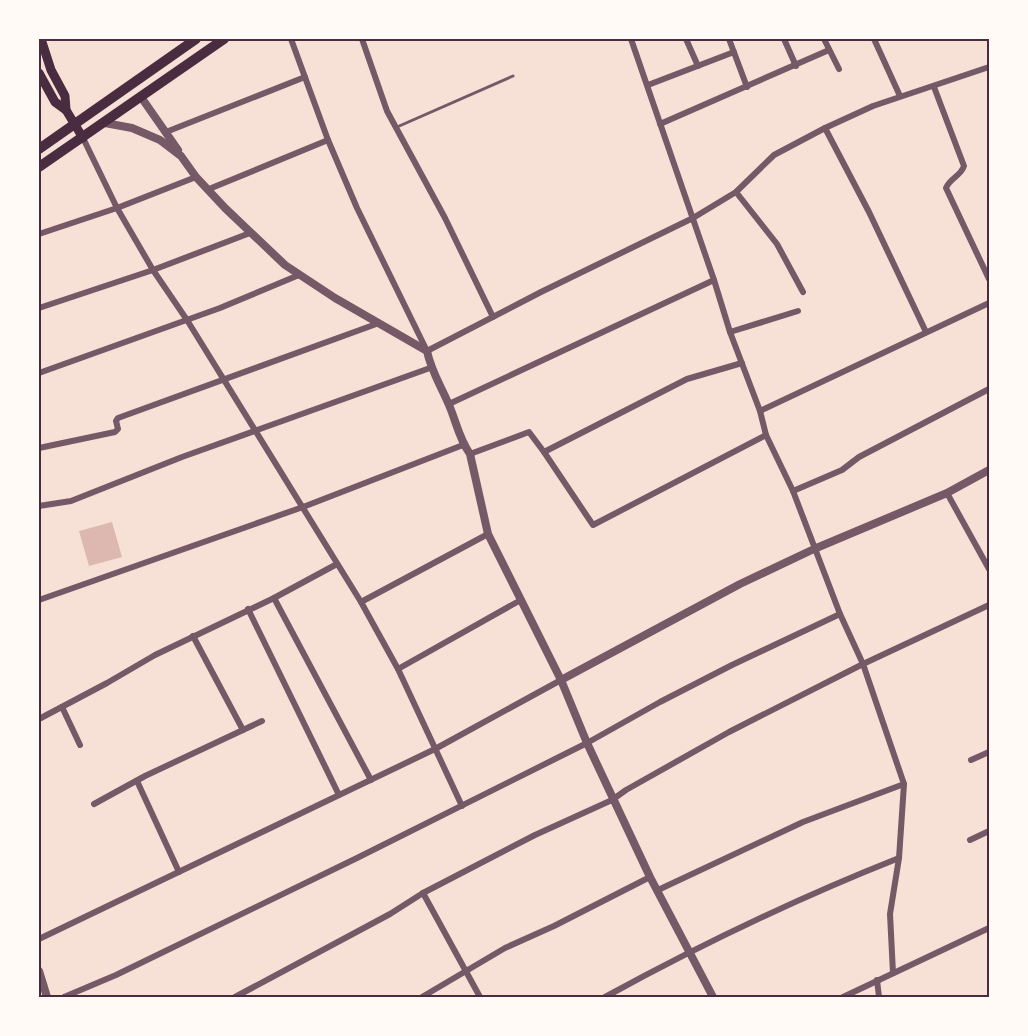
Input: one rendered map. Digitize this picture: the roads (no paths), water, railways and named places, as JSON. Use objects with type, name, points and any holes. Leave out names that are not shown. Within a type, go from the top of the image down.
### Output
[{"type":"main road","points":[[41,39],[51,70],[64,96],[66,110]]},
{"type":"main road","points":[[39,149],[196,39]]},
{"type":"main road","points":[[39,167],[224,39]]},
{"type":"main road","points":[[39,73],[55,102],[66,110],[83,138]]},
{"type":"street","points":[[291,39],[328,140],[366,229],[427,351],[430,368],[449,404],[463,445],[470,454],[488,534],[519,601],[561,680],[612,800],[713,997]]},
{"type":"street","points":[[362,39],[379,89],[396,128],[445,218],[493,317]]},
{"type":"street","points":[[631,39],[730,332],[760,411],[766,435],[793,490],[840,614],[863,664],[904,784],[898,858],[890,914],[893,973]]},
{"type":"street","points":[[686,39],[698,66]]},
{"type":"street","points":[[729,39],[747,87]]},
{"type":"street","points":[[784,39],[796,66]]},
{"type":"street","points":[[824,39],[839,69]]},
{"type":"street","points":[[874,39],[900,96]]},
{"type":"street","points":[[660,124],[829,50]]},
{"type":"street","points":[[648,85],[734,52]]},
{"type":"street","points":[[427,351],[693,218],[736,192],[774,154],[825,128],[900,96],[934,87],[989,67]]},
{"type":"street","points":[[166,132],[305,77]]},
{"type":"street","points":[[934,87],[964,166],[962,172],[948,182],[946,188],[989,279]]},
{"type":"street","points":[[141,97],[196,177],[250,233],[285,265],[427,351]]},
{"type":"street","points":[[105,123],[147,133],[182,156]]},
{"type":"street","points":[[825,128],[926,332]]},
{"type":"street","points":[[83,138],[117,208],[153,270],[187,320],[361,602],[398,669],[462,806]]},
{"type":"street","points":[[209,189],[328,140]]},
{"type":"street","points":[[39,234],[117,208],[196,177]]},
{"type":"street","points":[[736,192],[777,244],[803,292]]},
{"type":"street","points":[[39,308],[153,270],[250,233]]},
{"type":"street","points":[[39,373],[187,320],[299,275]]},
{"type":"street","points":[[449,404],[714,280]]},
{"type":"street","points":[[760,411],[989,303]]},
{"type":"street","points":[[730,332],[798,310]]},
{"type":"street","points":[[39,448],[115,432],[118,429],[116,421],[118,418],[379,323]]},
{"type":"street","points":[[544,452],[687,379],[742,363]]},
{"type":"street","points":[[39,506],[71,501],[172,461],[430,368]]},
{"type":"street","points":[[793,490],[838,472],[859,457],[989,389]]},
{"type":"street","points":[[470,454],[529,432],[592,523],[596,525],[631,504],[766,435]]},
{"type":"street","points":[[39,600],[303,507],[463,445]]},
{"type":"street","points":[[39,939],[435,749],[689,610],[814,549],[947,493],[989,470]]},
{"type":"street","points":[[947,493],[989,569]]},
{"type":"street","points":[[361,602],[488,534]]},
{"type":"street","points":[[39,719],[155,655],[274,598],[337,564]]},
{"type":"street","points":[[274,598],[371,780]]},
{"type":"street","points":[[398,669],[519,601]]},
{"type":"street","points":[[235,997],[390,914],[423,892],[535,835],[612,800],[729,732],[863,664],[989,605]]},
{"type":"street","points":[[248,609],[339,795]]},
{"type":"street","points":[[64,997],[116,975],[462,806],[587,743],[670,696],[840,614]]},
{"type":"street","points":[[193,636],[243,730]]},
{"type":"street","points":[[62,707],[80,745]]},
{"type":"street","points":[[94,804],[262,721]]},
{"type":"street","points":[[971,760],[989,752]]},
{"type":"street","points":[[137,781],[179,872]]},
{"type":"street","points":[[658,890],[803,822],[904,784]]},
{"type":"street","points":[[970,840],[989,831]]},
{"type":"street","points":[[605,997],[688,952],[839,882],[898,858]]},
{"type":"street","points":[[422,997],[505,948],[650,877]]},
{"type":"street","points":[[423,892],[480,997]]},
{"type":"street","points":[[843,997],[989,928]]},
{"type":"street","points":[[39,971],[46,997]]},
{"type":"street","points":[[878,980],[879,997]]},
{"type":"lane","points":[[396,128],[513,76]]}]
